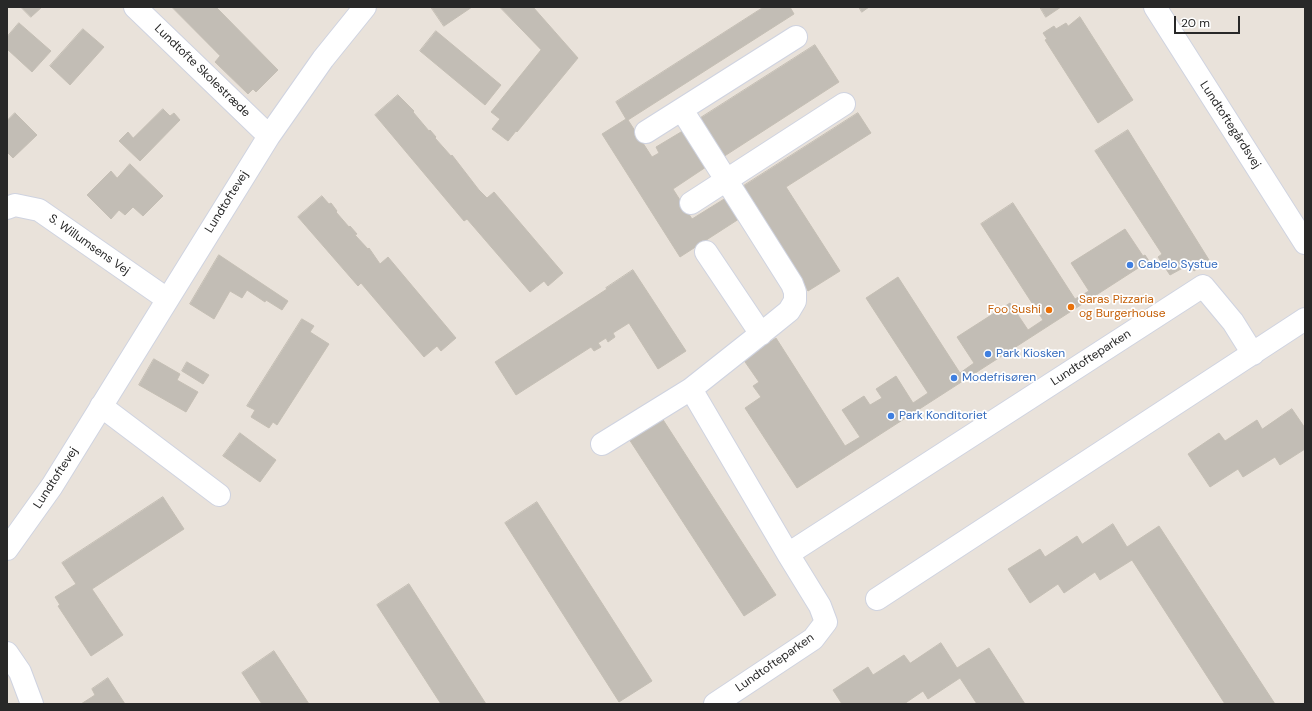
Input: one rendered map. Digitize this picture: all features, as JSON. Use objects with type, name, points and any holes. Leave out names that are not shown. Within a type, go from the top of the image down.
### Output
[{"type":"street","name":"Lundtofte Skolestræde","points":[[136,7],[269,136]]},
{"type":"street","name":"Lundtoftevej","points":[[7,549],[52,486],[269,136],[322,59],[365,7]]},
{"type":"street","name":"Lundtoftegårdsvej","points":[[1155,7],[1305,243]]},
{"type":"street","points":[[646,132],[796,37]]},
{"type":"street","points":[[691,203],[844,104]]},
{"type":"street","points":[[602,444],[691,389],[789,311],[795,301],[796,292],[792,284],[682,110]]},
{"type":"street","name":"S. Willumsens Vej","points":[[7,208],[15,205],[39,210],[167,299]]},
{"type":"street","points":[[706,252],[761,334]]},
{"type":"street","name":"Lundtofteparken","points":[[788,554],[1202,286],[1233,322],[1253,354]]},
{"type":"street","points":[[877,599],[1305,319]]},
{"type":"street","name":"Lundtofteparken","points":[[691,389],[820,606],[826,622],[814,639],[715,704]]},
{"type":"street","points":[[101,406],[219,495]]},
{"type":"street","points":[[7,653],[20,672],[32,704]]},
{"type":"building","points":[[21,7],[42,7],[31,17]]},
{"type":"building","points":[[172,7],[216,7],[278,70],[256,92],[253,89],[248,94],[215,62],[220,56]]},
{"type":"building","points":[[431,7],[472,7],[444,26]]},
{"type":"building","points":[[500,7],[533,7],[578,58],[508,141],[492,129],[500,119],[491,112],[541,50]]},
{"type":"building","points":[[764,7],[790,7],[794,14],[628,120],[652,157],[659,153],[656,147],[686,129],[709,165],[673,189],[692,219],[729,196],[742,217],[680,257],[602,134],[626,119],[616,102]]},
{"type":"building","points":[[859,7],[869,7],[862,12]]},
{"type":"building","points":[[1040,7],[1061,7],[1046,17]]},
{"type":"building","points":[[1080,17],[1133,100],[1098,123],[1045,40],[1047,39],[1043,33],[1054,26],[1056,29],[1066,23],[1068,26]]},
{"type":"building","points":[[19,23],[51,51],[32,72],[7,49],[7,37]]},
{"type":"building","points":[[83,29],[104,47],[70,85],[50,66]]},
{"type":"building","points":[[436,31],[501,85],[485,105],[420,51]]},
{"type":"building","points":[[815,45],[839,82],[723,157],[699,119]]},
{"type":"building","points":[[398,95],[414,111],[413,112],[451,156],[452,155],[479,190],[487,198],[494,192],[563,273],[548,286],[544,281],[530,292],[467,219],[464,221],[375,115]]},
{"type":"building","points":[[163,109],[170,116],[174,113],[180,120],[140,161],[119,141],[128,132],[133,138]]},
{"type":"building","points":[[15,113],[37,135],[13,158],[7,152],[7,121]]},
{"type":"building","points":[[858,113],[871,133],[786,187],[840,271],[808,291],[742,187]]},
{"type":"building","points":[[1128,130],[1209,260],[1194,271],[1190,264],[1170,275],[1158,257],[1162,254],[1095,151]]},
{"type":"building","points":[[130,164],[163,196],[143,216],[133,207],[125,215],[119,210],[111,219],[87,195],[111,171],[117,178]]},
{"type":"building","points":[[322,196],[329,204],[331,203],[337,211],[336,212],[357,234],[355,235],[368,249],[369,248],[380,264],[388,257],[456,338],[441,351],[437,346],[424,357],[361,283],[358,286],[298,217]]},
{"type":"building","points":[[1013,203],[1075,299],[1089,291],[1071,263],[1125,229],[1143,256],[1145,255],[1149,261],[797,488],[745,408],[761,397],[753,386],[759,382],[743,359],[776,338],[845,446],[860,437],[842,410],[864,396],[870,405],[882,398],[876,389],[896,376],[913,403],[928,393],[866,298],[898,277],[960,373],[974,363],[957,337],[1010,303],[1028,330],[1043,320],[981,224]]},
{"type":"building","points":[[219,255],[288,301],[282,310],[266,300],[265,302],[247,290],[242,298],[230,291],[214,319],[190,304]]},
{"type":"building","points":[[633,270],[686,351],[658,369],[629,323],[613,333],[615,337],[608,342],[606,338],[598,343],[601,347],[594,351],[591,347],[516,395],[495,362],[607,289],[606,288]]},
{"type":"building","points":[[302,319],[314,326],[310,332],[329,344],[277,425],[273,422],[269,428],[251,417],[255,410],[247,406]]},
{"type":"building","points":[[154,359],[180,374],[177,380],[198,392],[186,412],[139,385]]},
{"type":"building","points":[[187,362],[209,375],[203,384],[182,371]]},
{"type":"building","points":[[1292,409],[1305,428],[1305,449],[1280,465],[1275,457],[1243,477],[1238,469],[1210,487],[1188,454],[1219,433],[1225,441],[1257,420],[1262,429]]},
{"type":"building","points":[[660,415],[776,595],[744,616],[627,436]]},
{"type":"building","points":[[240,433],[276,460],[260,482],[223,456]]},
{"type":"building","points":[[163,497],[184,529],[92,589],[123,635],[91,656],[58,606],[60,605],[55,597],[76,584],[62,563]]},
{"type":"building","points":[[537,502],[652,681],[619,702],[505,523]]},
{"type":"building","points":[[1113,524],[1127,547],[1159,526],[1275,704],[1225,704],[1132,560],[1100,580],[1095,572],[1064,593],[1058,584],[1030,603],[1008,569],[1040,549],[1045,557],[1077,536],[1082,544]]},
{"type":"building","points":[[409,584],[486,704],[441,704],[377,605]]},
{"type":"building","points":[[941,643],[957,668],[989,648],[1025,704],[977,704],[960,678],[928,699],[923,691],[904,704],[842,704],[833,690],[868,667],[873,675],[904,655],[910,663]]},
{"type":"building","points":[[274,651],[309,704],[262,704],[242,673]]},
{"type":"building","points":[[108,678],[125,704],[81,704],[95,695],[92,689]]},
{"type":"place","name":"Cabelo Systue","points":[[1130,265]]},
{"type":"place","name":"Saras Pizzaria og Burgerhouse","points":[[1071,307]]},
{"type":"place","name":"Foo Sushi","points":[[1049,310]]},
{"type":"place","name":"Park Kiosken","points":[[988,354]]},
{"type":"place","name":"Modefrisøren","points":[[954,378]]},
{"type":"place","name":"Park Konditoriet","points":[[891,416]]}]
